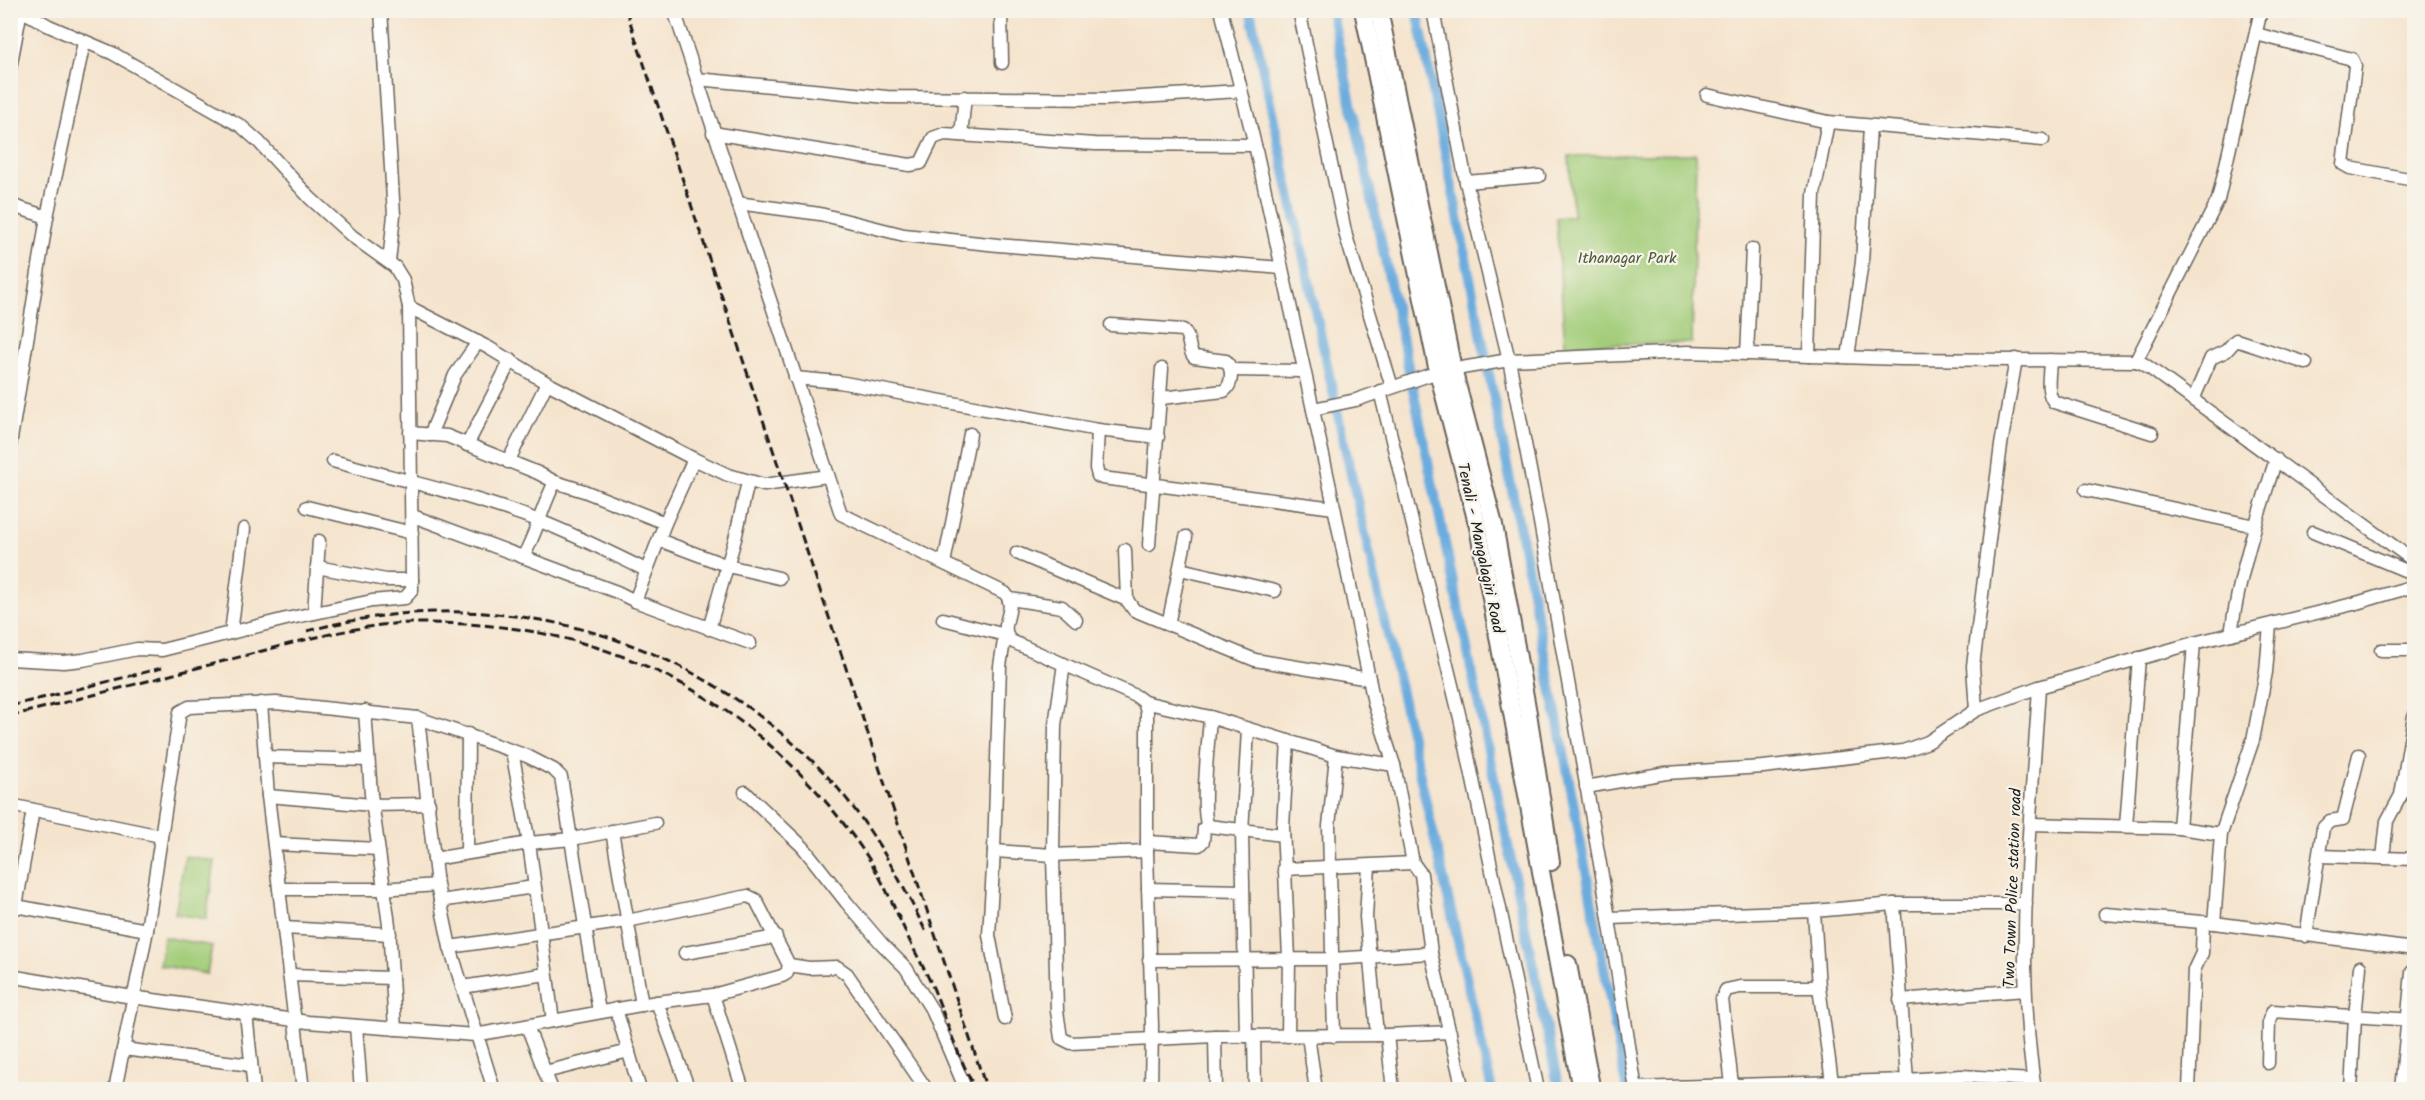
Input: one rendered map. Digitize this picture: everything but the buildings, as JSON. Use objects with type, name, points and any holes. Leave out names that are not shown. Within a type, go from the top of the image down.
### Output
[{"type":"main road","name":"Tenali - Mangalagiri Road","points":[[1363,10],[1446,371],[1494,525],[1528,713],[1557,903],[1592,1089]]},
{"type":"main road","name":"Tenali - Mangalagiri Road","points":[[1379,10],[1446,371],[1478,526],[1581,1089]]},
{"type":"street","points":[[10,68],[21,10],[49,26],[121,58],[241,126],[259,142],[310,198],[352,236],[389,262],[400,273],[409,307],[412,516],[412,580],[411,590],[405,598],[372,601],[314,613],[172,648],[137,649],[83,660],[10,658]]},
{"type":"street","points":[[381,10],[394,215],[389,262]]},
{"type":"street","points":[[674,10],[713,134],[841,514],[1005,592],[1010,599],[1010,608],[1004,626],[1005,635],[1000,666],[994,850],[989,914],[990,947],[1005,1019]]},
{"type":"street","points":[[1001,10],[1002,63]]},
{"type":"street","points":[[1221,10],[1255,146],[1374,703],[1394,765],[1413,863],[1421,874],[1431,953],[1463,1089]]},
{"type":"street","points":[[1299,10],[1346,236],[1392,387],[1538,1089]]},
{"type":"street","points":[[1433,10],[1466,182],[1540,522],[1609,918],[1636,1089],[1907,1080],[1961,1076],[2034,1084]]},
{"type":"street","points":[[2136,361],[2218,200],[2261,10]]},
{"type":"street","points":[[2256,34],[2352,59],[2355,66],[2343,164],[2350,168],[2415,180]]},
{"type":"street","points":[[10,445],[47,217],[84,42]]},
{"type":"street","points":[[697,79],[877,97],[1107,99],[1240,91]]},
{"type":"street","points":[[1707,95],[1828,122],[2043,140]]},
{"type":"street","points":[[961,135],[965,97]]},
{"type":"street","points":[[1809,356],[1814,194],[1828,122]]},
{"type":"street","points":[[1848,357],[1862,262],[1870,127]]},
{"type":"street","points":[[713,134],[910,165],[921,162],[933,138],[937,135],[1095,144],[1255,146]]},
{"type":"street","points":[[1466,182],[1539,176]]},
{"type":"street","points":[[737,203],[820,214],[904,235],[1009,246],[1281,268]]},
{"type":"street","points":[[10,205],[47,217]]},
{"type":"street","points":[[1747,354],[1752,249]]},
{"type":"street","points":[[409,307],[511,360],[547,383],[694,459],[748,482],[764,485],[828,476]]},
{"type":"street","points":[[1110,325],[1183,330],[1194,357],[1226,361],[1231,370],[1230,383],[1224,391],[1161,398]]},
{"type":"street","points":[[2193,400],[2211,358],[2226,351],[2236,340],[2306,363]]},
{"type":"street","points":[[429,435],[454,375],[478,342]]},
{"type":"street","points":[[1313,409],[1356,400],[1446,371],[1504,360],[1688,352],[2136,361],[2144,364],[2415,561]]},
{"type":"street","points":[[1977,710],[1973,666],[2001,445],[2016,359]]},
{"type":"street","points":[[466,445],[511,360]]},
{"type":"street","points":[[2050,360],[2049,395],[2054,402],[2152,433]]},
{"type":"street","points":[[1149,545],[1162,369]]},
{"type":"street","points":[[1231,370],[1304,371]]},
{"type":"street","points":[[795,378],[839,382],[1098,430],[1158,437]]},
{"type":"street","points":[[508,462],[547,383]]},
{"type":"street","points":[[1098,430],[1096,468],[1098,476],[1334,508]]},
{"type":"street","points":[[410,433],[447,436],[538,472],[555,482],[585,491],[665,523]]},
{"type":"street","points":[[944,563],[970,434]]},
{"type":"street","points":[[635,601],[665,523],[694,459]]},
{"type":"street","points":[[2231,634],[2236,601],[2255,526],[2276,459]]},
{"type":"street","points":[[333,461],[449,491],[538,520],[646,570]]},
{"type":"street","points":[[523,557],[533,539],[544,503],[555,482]]},
{"type":"street","points":[[709,629],[728,566],[748,482]]},
{"type":"street","points":[[2086,490],[2255,526]]},
{"type":"street","points":[[307,507],[412,533]]},
{"type":"street","points":[[412,516],[750,643]]},
{"type":"street","points":[[231,633],[244,529]]},
{"type":"street","points":[[2313,532],[2415,574]]},
{"type":"street","points":[[1168,625],[1186,537]]},
{"type":"street","points":[[659,540],[728,566],[779,578]]},
{"type":"street","points":[[314,613],[319,541]]},
{"type":"street","points":[[1125,550],[1127,600]]},
{"type":"street","points":[[1017,553],[1127,600],[1134,610],[1255,660],[1369,679]]},
{"type":"street","points":[[317,567],[386,580],[412,580]]},
{"type":"street","points":[[1180,569],[1275,591]]},
{"type":"street","points":[[1586,787],[1666,773],[1763,767],[1903,750],[1928,741],[1977,710],[2040,687],[2194,643],[2415,586]]},
{"type":"street","points":[[1010,599],[1062,607],[1076,620]]},
{"type":"street","points":[[943,619],[1005,635],[1011,641],[1136,696],[1144,702],[1210,717],[1336,756],[1394,765]]},
{"type":"street","points":[[2188,1089],[2194,970],[2202,953],[2221,834],[2253,740],[2266,672],[2270,625]]},
{"type":"street","points":[[2179,828],[2194,643]]},
{"type":"street","points":[[2381,651],[2415,650]]},
{"type":"street","points":[[2126,826],[2139,658]]},
{"type":"street","points":[[1064,664],[1055,725],[1053,855],[1057,1011],[1060,1038],[1071,1043],[1215,1036],[1334,1036],[1450,1032]]},
{"type":"street","name":"Two Town Police station road","points":[[2034,1084],[2025,990],[2026,904],[2040,687]]},
{"type":"street","points":[[1144,702],[1147,712],[1151,1089]]},
{"type":"street","points":[[261,703],[268,796],[303,1089]]},
{"type":"street","points":[[136,1089],[115,1088],[147,930],[180,712],[189,707],[261,703],[365,711],[418,718],[468,734],[554,770],[561,777],[599,1012]]},
{"type":"street","points":[[365,711],[372,805],[390,934],[395,1029]]},
{"type":"street","points":[[2383,858],[2387,821],[2401,795],[2415,716]]},
{"type":"street","points":[[1210,717],[1204,797],[1205,821],[1208,826],[1242,832],[1284,835]]},
{"type":"street","points":[[418,718],[440,901],[450,947],[475,1035],[494,1089]]},
{"type":"street","points":[[1248,730],[1242,832],[1242,891],[1244,961],[1255,1089]]},
{"type":"street","points":[[466,854],[468,734]]},
{"type":"street","points":[[1288,741],[1284,835],[1290,958],[1288,1036]]},
{"type":"street","points":[[512,752],[529,843],[553,1021]]},
{"type":"street","points":[[2306,936],[2325,824],[2343,819],[2346,813],[2359,755]]},
{"type":"street","points":[[1334,1036],[1329,826],[1336,756]]},
{"type":"street","points":[[265,757],[368,760]]},
{"type":"street","points":[[745,792],[803,847],[882,945],[906,968],[933,1012],[966,1089]]},
{"type":"street","points":[[268,796],[372,805],[429,804]]},
{"type":"street","points":[[10,805],[161,836]]},
{"type":"street","points":[[33,810],[13,905],[147,930]]},
{"type":"street","points":[[434,859],[529,843],[572,839],[655,823]]},
{"type":"street","points":[[2031,824],[2179,828],[2221,834]]},
{"type":"street","points":[[994,850],[1053,855],[1147,846],[1199,845],[1203,841],[1204,828],[1208,826]]},
{"type":"street","points":[[612,831],[642,1005]]},
{"type":"street","points":[[274,844],[378,849]]},
{"type":"street","points":[[2319,856],[2415,859]]},
{"type":"street","points":[[1284,869],[1413,863]]},
{"type":"street","points":[[1369,866],[1366,917],[1369,958],[1393,1089]]},
{"type":"street","points":[[279,889],[382,889],[437,885]]},
{"type":"street","points":[[440,901],[534,887]]},
{"type":"street","points":[[1148,889],[1242,891]]},
{"type":"street","points":[[10,976],[132,997],[294,1020],[475,1035],[657,1002],[713,995],[782,976],[787,973],[789,965],[756,900],[748,896],[627,921],[450,947]]},
{"type":"street","points":[[1609,918],[1814,911],[1894,904],[2026,904]]},
{"type":"street","points":[[1894,904],[1907,1080]]},
{"type":"street","points":[[1814,911],[1819,987],[1832,1082]]},
{"type":"street","points":[[2105,914],[2208,922],[2415,949]]},
{"type":"street","points":[[284,928],[390,934]]},
{"type":"street","points":[[685,953],[776,937]]},
{"type":"street","points":[[1149,960],[1332,959],[1431,953]]},
{"type":"street","points":[[789,965],[809,968],[837,967],[847,974],[927,1089]]},
{"type":"street","points":[[2351,1089],[2360,967]]},
{"type":"street","points":[[2401,1089],[2411,1020],[2412,972]]},
{"type":"street","points":[[462,987],[546,974]]},
{"type":"street","points":[[289,975],[392,978]]},
{"type":"street","points":[[1732,1085],[1722,999],[1726,990],[1740,987],[1819,987]]},
{"type":"street","points":[[1900,1000],[2025,990]]},
{"type":"street","points":[[713,995],[743,1089]]},
{"type":"street","points":[[657,1002],[689,1089]]},
{"type":"street","points":[[616,1009],[640,1089]]},
{"type":"street","points":[[2268,1063],[2269,1020],[2273,1011],[2411,1020]]},
{"type":"street","points":[[246,1013],[254,1089]]},
{"type":"street","points":[[356,1026],[361,1089]]},
{"type":"street","points":[[527,1026],[552,1089]]},
{"type":"street","points":[[1215,1036],[1216,1089]]},
{"type":"street","points":[[1308,1036],[1316,1089]]},
{"type":"street","points":[[123,1049],[251,1065]]},
{"type":"street","points":[[545,1072],[629,1051]]},
{"type":"green space","name":"Ithanagar Park","points":[[1696,154],[1692,343],[1565,345],[1556,218],[1573,216],[1569,156]]},
{"type":"green space","points":[[185,856],[215,861],[206,919],[175,914]]},
{"type":"green space","points":[[164,937],[212,946],[207,974],[159,965]]},
{"type":"waterway","points":[[1250,10],[1346,452],[1492,1090]]},
{"type":"waterway","points":[[1331,10],[1410,375],[1559,1090]]},
{"type":"waterway","points":[[1417,10],[1564,753],[1627,1090]]},
{"type":"railway","points":[[626,10],[987,1090]]},
{"type":"railway","points":[[307,631],[375,617],[442,612],[509,615],[574,627],[637,647],[697,676],[754,712],[807,756],[844,795],[889,861],[926,932]]},
{"type":"railway","points":[[10,716],[304,640],[392,624],[466,624],[529,631],[588,645],[644,665],[696,692],[745,725],[790,764],[832,809],[869,859],[884,887],[933,987],[959,1055],[976,1090]]},
{"type":"railway","points":[[10,706],[162,668]]}]
